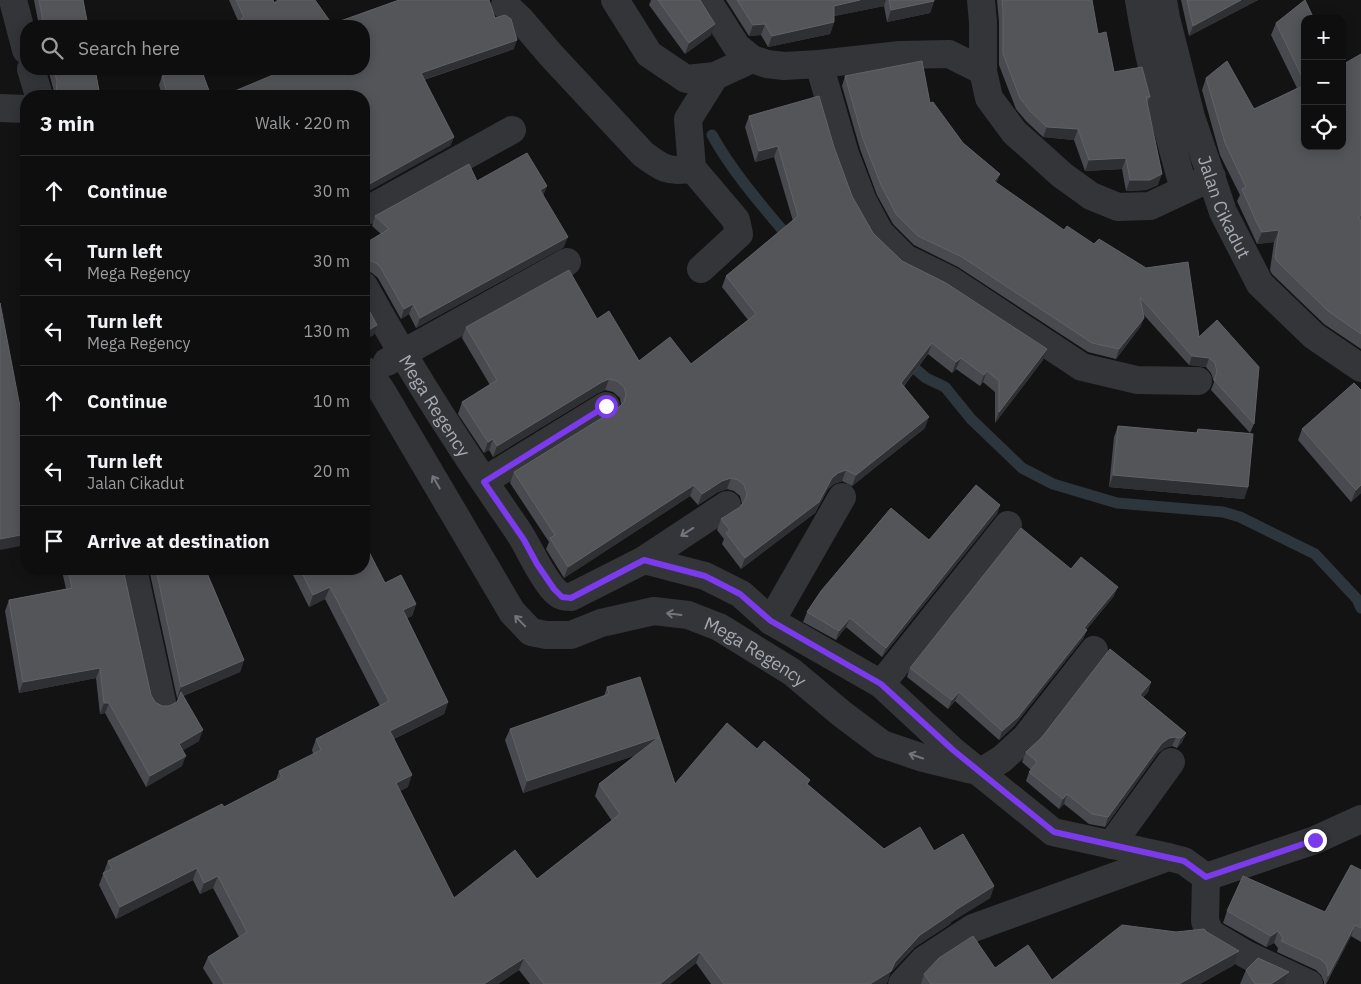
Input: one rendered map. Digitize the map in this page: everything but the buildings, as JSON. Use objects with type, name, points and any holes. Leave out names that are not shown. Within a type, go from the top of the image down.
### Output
[{"type":"street","points":[[13,0],[20,27]]},
{"type":"street","points":[[615,0],[649,54],[686,79],[715,76],[752,59]]},
{"type":"street","points":[[707,0],[737,47],[752,59],[784,66],[900,55],[949,54],[983,71]]},
{"type":"street","points":[[981,0],[983,71],[989,98],[1014,132],[1062,175],[1091,196],[1118,207],[1150,206],[1212,177]]},
{"type":"street","points":[[1139,0],[1143,24],[1184,190]]},
{"type":"street","name":"Jalan Cikadut","points":[[1163,0],[1191,117],[1223,212],[1260,284],[1314,336],[1361,366]]},
{"type":"street","points":[[505,5],[521,20],[643,154],[658,166],[679,172],[692,168]]},
{"type":"street","points":[[819,64],[845,154],[863,201],[880,233],[905,258],[950,280],[1082,367],[1136,380],[1198,381]]},
{"type":"street","points":[[33,75],[37,90]]},
{"type":"street","points":[[701,269],[739,234],[736,220],[692,168],[688,119],[715,76]]},
{"type":"street","points":[[0,108],[20,109]]},
{"type":"street","points":[[370,209],[512,130]]},
{"type":"street","points":[[370,297],[402,353],[567,262]]},
{"type":"street","name":"Mega Regency","points":[[370,370],[402,353],[484,482],[524,540],[541,570],[562,597],[571,598],[644,560],[705,576],[740,594],[771,621],[881,684],[953,750],[1054,832],[1184,861],[1206,877]]},
{"type":"street","name":"Mega Regency","points":[[370,376],[383,393],[512,612],[531,632],[571,636],[602,623],[654,611],[688,615],[718,627],[792,672],[842,714],[882,744],[923,758],[981,772]]},
{"type":"street","points":[[484,482],[606,406]]},
{"type":"street","points":[[771,621],[842,497]]},
{"type":"street","points":[[644,560],[728,505]]},
{"type":"street","points":[[881,684],[1008,525]]},
{"type":"street","points":[[134,575],[162,702]]},
{"type":"street","points":[[981,772],[1002,759],[1026,737],[1094,650]]},
{"type":"street","points":[[1111,845],[1171,762]]},
{"type":"street","points":[[1309,984],[1247,956],[1210,933],[1204,921],[1206,877],[1315,840],[1361,820]]},
{"type":"street","points":[[902,984],[924,960],[972,928],[1168,857]]},
{"type":"waterway","points":[[712,135],[739,176],[791,240]]},
{"type":"waterway","points":[[905,360],[926,378],[945,387],[971,419],[1022,468],[1053,484],[1117,503],[1223,512],[1240,517],[1315,554],[1357,599],[1361,608]]},
{"type":"route","points":[[606,406],[484,482],[524,540],[537,564],[554,589],[562,597],[571,598],[644,560],[705,576],[740,594],[771,621],[881,684],[953,750],[1054,832],[1184,861],[1206,877],[1315,840]]}]
